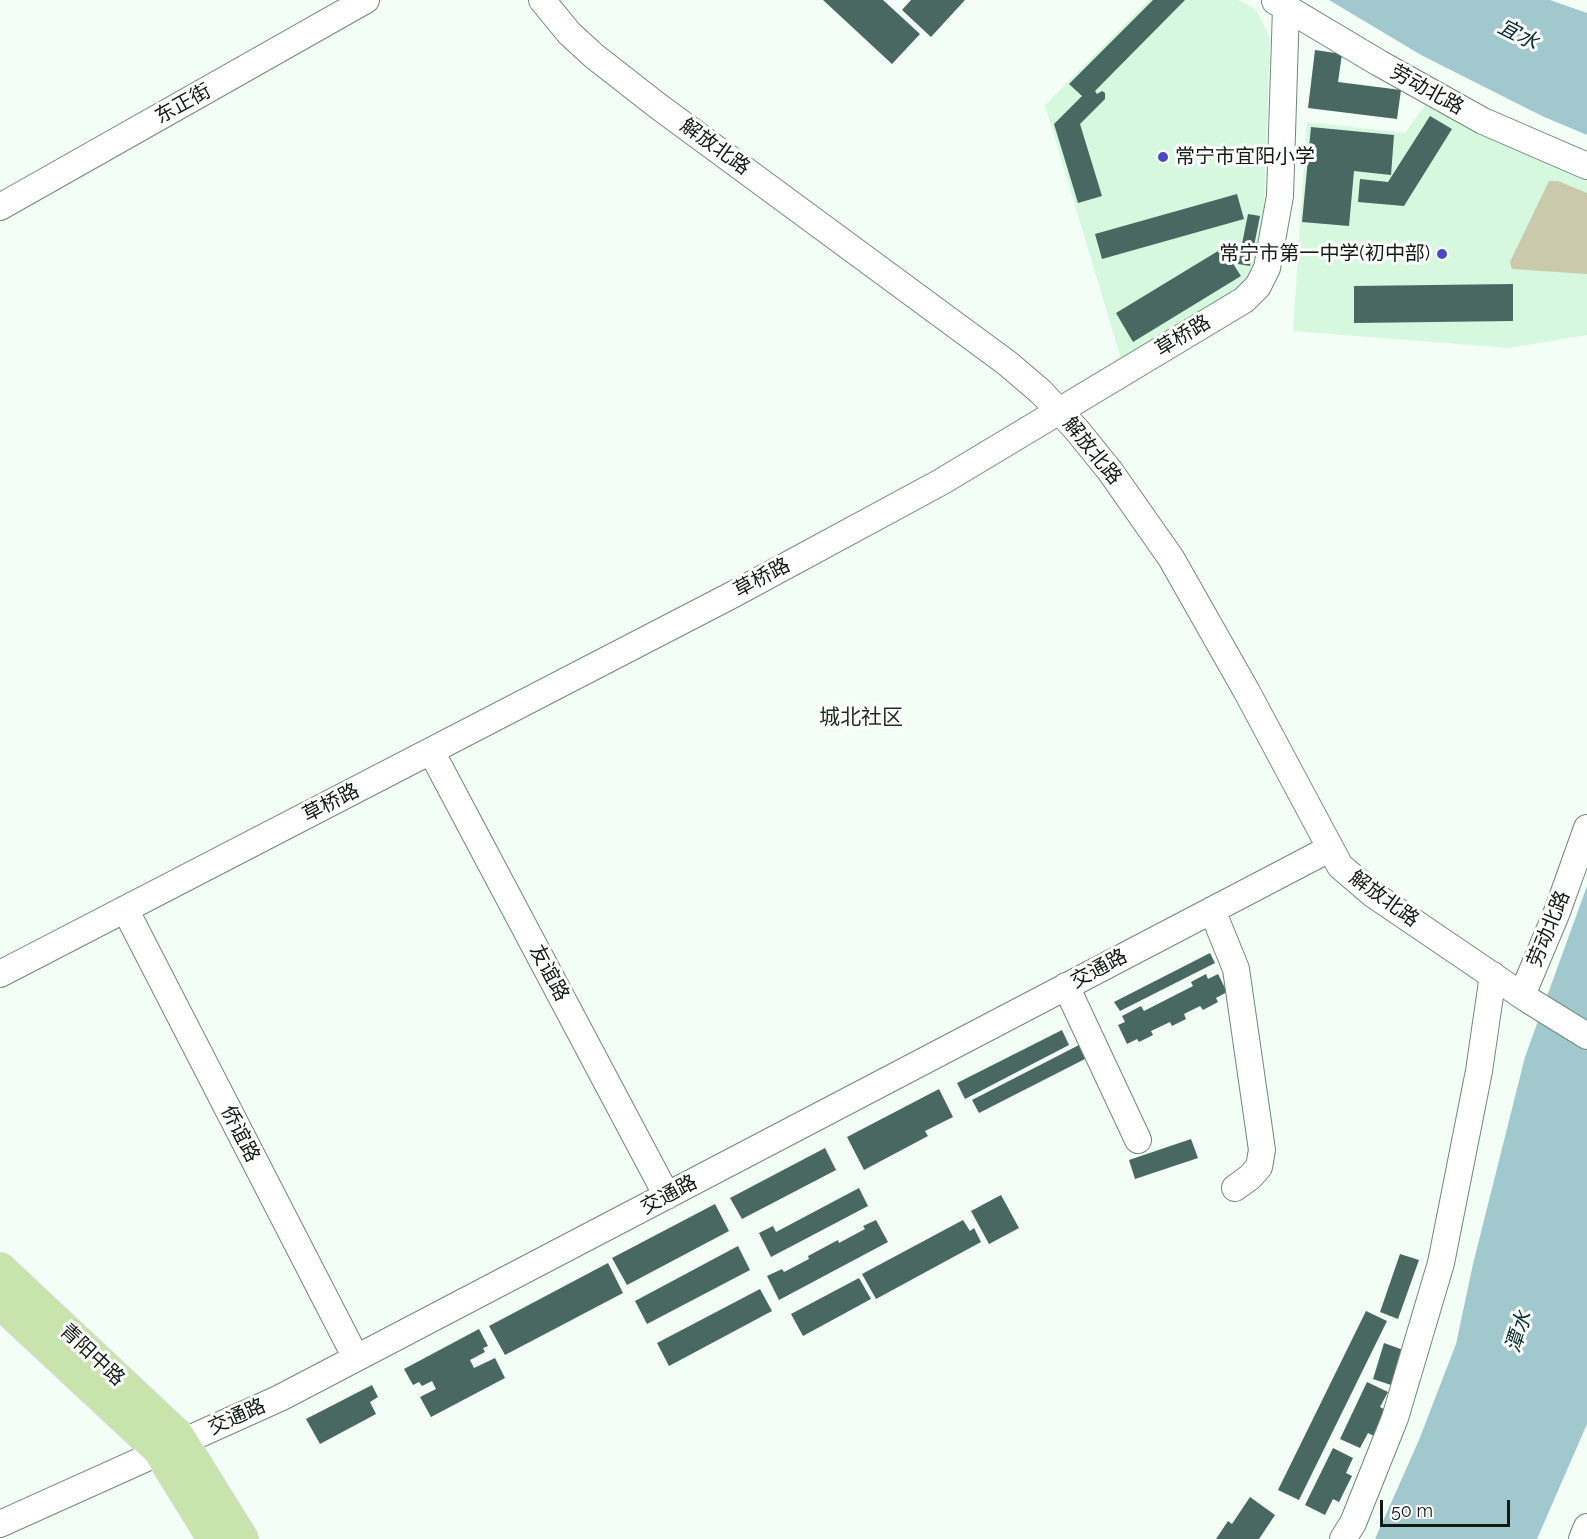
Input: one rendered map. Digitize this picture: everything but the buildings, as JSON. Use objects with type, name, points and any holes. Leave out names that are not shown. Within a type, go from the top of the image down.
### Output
[{"type":"main road","name":"青阳中路","points":[[0,1269],[178,1436],[167,1448],[0,1302]]},
{"type":"main road","points":[[167,1448],[214,1539]]},
{"type":"main road","points":[[167,1448],[242,1539]]},
{"type":"street","name":"东正街","points":[[0,207],[366,0]]},
{"type":"street","name":"解放北路","points":[[542,0],[570,33],[594,56],[1007,363],[1041,392],[1110,471],[1171,558],[1340,866],[1374,895],[1524,997],[1587,1036]]},
{"type":"street","name":"草桥路","points":[[0,974],[732,595],[941,482],[1244,300],[1258,286],[1267,268],[1281,196],[1279,4]]},
{"type":"street","name":"劳动北路","points":[[1279,4],[1378,63],[1483,121],[1587,166]]},
{"type":"street","name":"友谊路","points":[[431,751],[667,1196]]},
{"type":"street","name":"劳动北路","points":[[1524,997],[1587,828]]},
{"type":"street","name":"交通路","points":[[0,1524],[280,1398],[1329,849]]},
{"type":"street","name":"侨谊路","points":[[125,909],[356,1358]]},
{"type":"street","points":[[1212,910],[1236,969],[1262,1150],[1259,1167],[1235,1188]]},
{"type":"street","points":[[1343,1539],[1353,1523],[1395,1418],[1441,1263],[1479,1071],[1493,975]]},
{"type":"street","points":[[1066,986],[1138,1140]]},
{"type":"street","points":[[1582,1539],[1587,1527]]},
{"type":"shaded area","name":"常宁市宜阳小学","points":[[1149,0],[1238,0],[1256,9],[1270,38],[1264,208],[1250,281],[1122,362],[1045,105]]},
{"type":"shaded area","name":"常宁市第一中学(初中部)","points":[[1425,105],[1587,177],[1587,335],[1509,348],[1293,331],[1307,122],[1405,133]]},
{"type":"shaded area","points":[[1549,181],[1558,181],[1587,193],[1587,274],[1512,269],[1510,262]]},
{"type":"water","name":"宜水","points":[[1329,0],[1550,0],[1587,13],[1587,135],[1542,116],[1421,55]]},
{"type":"water","name":"潭水","points":[[1587,886],[1587,1424],[1537,1539],[1375,1539],[1419,1440],[1456,1344],[1473,1264],[1525,1057]]},
{"type":"place","name":"常宁市宜阳小学","points":[[1163,157]]},
{"type":"place","name":"常宁市第一中学(初中部)","points":[[1442,254]]},
{"type":"district","name":"城北社区","points":[[861,718]]}]
